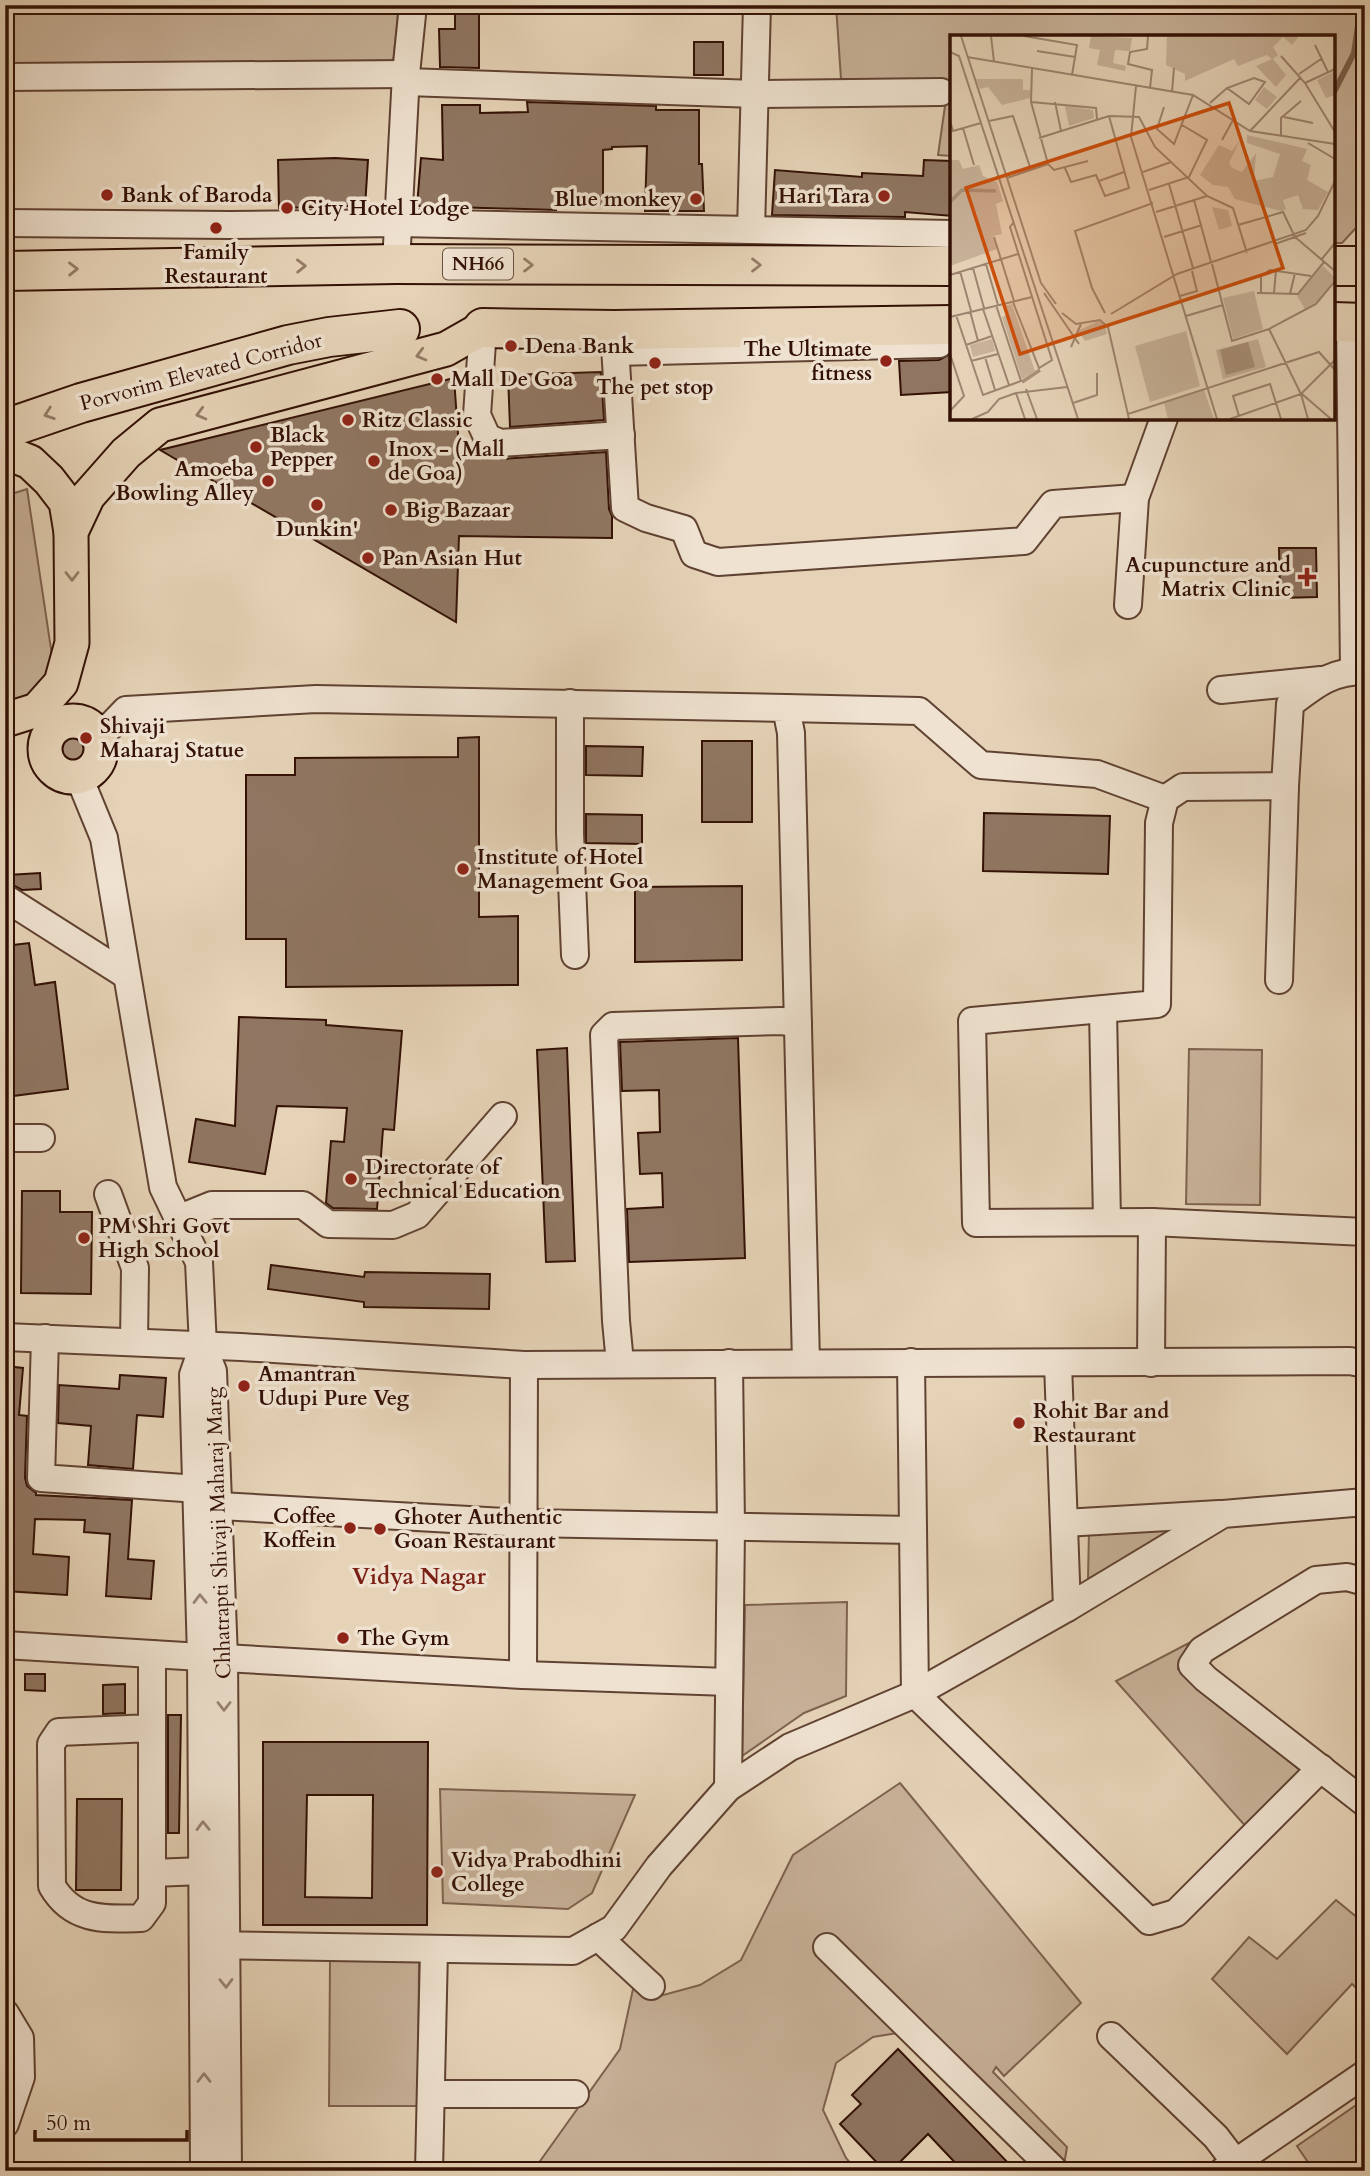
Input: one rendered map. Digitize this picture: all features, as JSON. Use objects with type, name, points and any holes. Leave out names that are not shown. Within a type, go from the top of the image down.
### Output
[{"type":"highway","name":"NH66","points":[[5,271],[396,264],[950,266]]},
{"type":"highway","points":[[1335,266],[1365,266]]},
{"type":"highway","points":[[483,328],[615,341],[950,326]]},
{"type":"highway","name":"Porvorim Elevated Corridor","points":[[5,429],[81,403],[288,345],[329,337],[400,329]]},
{"type":"main road","points":[[71,532],[88,496],[126,453],[160,425],[446,349],[483,328]]},
{"type":"main road","points":[[5,452],[30,462],[66,502],[71,532],[72,643],[87,730],[101,754],[98,762],[87,774],[79,777],[60,774],[53,768],[45,751],[46,741],[57,726],[87,730]]},
{"type":"main road","points":[[5,720],[37,710],[61,683],[72,643]]},
{"type":"main road","points":[[5,733],[45,751]]},
{"type":"street","points":[[396,264],[406,78],[413,5]]},
{"type":"street","points":[[751,230],[757,5]]},
{"type":"street","points":[[5,77],[406,78],[756,94],[941,92]]},
{"type":"street","points":[[5,223],[398,223],[950,234]]},
{"type":"street","points":[[1221,690],[1321,680],[1359,671],[1358,527],[1349,322]]},
{"type":"street","points":[[483,328],[477,415],[487,437],[500,443],[621,435]]},
{"type":"street","points":[[950,344],[615,341],[625,508],[646,518],[684,528],[694,554],[718,562],[1024,541],[1053,504],[1135,498]]},
{"type":"street","points":[[1128,605],[1135,498],[1163,420]]},
{"type":"street","points":[[1279,980],[1290,705],[1321,680]]},
{"type":"street","points":[[87,730],[126,710],[316,699],[919,711],[981,765],[1097,774],[1165,799]]},
{"type":"street","points":[[570,704],[570,833],[575,954]]},
{"type":"street","points":[[786,708],[791,733],[806,1363]]},
{"type":"street","points":[[79,777],[104,838],[163,1188],[180,1218],[199,1262],[204,1346]]},
{"type":"street","points":[[1285,786],[1183,787],[1165,799],[1159,823],[1157,1004],[972,1021],[976,1223],[1153,1222],[1365,1232]]},
{"type":"street","points":[[5,898],[126,975]]},
{"type":"street","points":[[1102,1010],[1107,1221]]},
{"type":"street","points":[[620,1363],[604,1035],[612,1026],[781,1020],[798,1023]]},
{"type":"street","points":[[180,1218],[212,1205],[303,1205],[328,1224],[393,1225],[417,1215],[503,1116]]},
{"type":"street","points":[[5,1138],[41,1138]]},
{"type":"street","points":[[108,1194],[135,1268],[134,1342]]},
{"type":"street","points":[[1151,1363],[1153,1222]]},
{"type":"street","points":[[5,1336],[524,1365],[911,1362],[1365,1364]]},
{"type":"street","points":[[45,1338],[41,1478],[198,1489]]},
{"type":"street","name":"Chhatrapti Shivaji Maharaj Marg","points":[[204,1346],[193,1375],[198,1489],[212,1657],[214,1946],[204,2171]]},
{"type":"street","name":"Chhatrapti Shivaji Maharaj Marg","points":[[204,1346],[213,1371],[220,1506],[203,1871],[214,1946],[228,2171]]},
{"type":"street","points":[[911,1362],[915,1694],[1149,1921],[1176,1913],[1321,1768]]},
{"type":"street","points":[[728,1788],[729,1363]]},
{"type":"street","points":[[1058,1364],[1067,1608]]},
{"type":"street","points":[[523,1675],[524,1365]]},
{"type":"street","points":[[1064,1524],[1365,1502]]},
{"type":"street","points":[[220,1506],[524,1523],[913,1530]]},
{"type":"street","points":[[214,1946],[573,1951],[614,1928],[659,1866],[728,1788],[790,1747],[915,1694],[1067,1608],[1223,1514]]},
{"type":"street","points":[[1365,1582],[1348,1577],[1316,1580],[1202,1650],[1192,1665],[1206,1679],[1365,1803]]},
{"type":"street","points":[[5,1645],[523,1675],[729,1682]]},
{"type":"street","points":[[152,1654],[152,1728],[152,1903],[141,1918],[98,1919],[79,1913],[59,1898],[52,1886],[51,1744],[59,1732],[152,1728]]},
{"type":"street","points":[[152,1873],[203,1871]]},
{"type":"street","points":[[598,1937],[651,1986]]},
{"type":"street","points":[[827,1947],[1055,2171]]},
{"type":"street","points":[[429,2171],[433,1950]]},
{"type":"street","points":[[5,2013],[20,2038],[21,2077],[5,2124]]},
{"type":"street","points":[[1111,2036],[1216,2137],[1229,2166],[1365,2074]]},
{"type":"street","points":[[432,2094],[575,2094]]},
{"type":"path","points":[[5,18],[13,5]]},
{"type":"shaded area","points":[[5,5],[399,5],[393,63],[5,66]]},
{"type":"shaded area","points":[[836,5],[1365,5],[1365,218],[1342,243],[1335,243],[1335,35],[950,35],[950,156],[938,155],[948,85],[841,79]]},
{"type":"shaded area","points":[[27,489],[53,662],[40,692],[5,705],[5,496]]},
{"type":"shaded area","points":[[74,735],[85,739],[89,750],[85,761],[74,765],[63,761],[59,750],[63,739]]},
{"type":"shaded area","points":[[1189,1049],[1262,1050],[1260,1205],[1186,1204]]},
{"type":"shaded area","points":[[1185,1527],[1088,1579],[1089,1530]]},
{"type":"shaded area","points":[[847,1602],[846,1696],[804,1713],[742,1756],[745,1605]]},
{"type":"shaded area","points":[[1189,1643],[1178,1669],[1301,1771],[1248,1829],[1116,1681]]},
{"type":"shaded area","points":[[900,1783],[1081,2003],[1004,2076],[996,2067],[993,2072],[1067,2147],[1064,2165],[922,2029],[873,2037],[836,2063],[823,2110],[846,2158],[857,2171],[784,2171],[772,2163],[745,2171],[533,2171],[620,2049],[633,1989],[656,1997],[700,1985],[741,1960],[793,1855]]},
{"type":"shaded area","points":[[440,1789],[635,1795],[592,1893],[568,1909],[443,1903]]},
{"type":"shaded area","points":[[1336,1900],[1365,1924],[1365,1996],[1352,1984],[1287,2054],[1212,1979],[1249,1937],[1277,1959]]},
{"type":"shaded area","points":[[330,1960],[419,1960],[418,2106],[329,2106]]},
{"type":"shaded area","points":[[1365,2099],[1365,2171],[1314,2171],[1297,2146]]},
{"type":"building","points":[[455,5],[479,5],[479,68],[440,67],[439,29],[455,29]]},
{"type":"building","points":[[694,42],[723,42],[723,75],[694,75]]},
{"type":"building","points":[[527,102],[699,110],[699,164],[702,164],[704,211],[645,211],[647,146],[612,147],[603,150],[603,204],[556,205],[556,210],[417,206],[421,158],[443,160],[442,105],[480,105],[480,113],[528,112]]},
{"type":"building","points":[[278,160],[368,160],[365,207],[320,205],[279,208]]},
{"type":"building","points":[[924,160],[950,161],[950,216],[905,212],[905,217],[772,215],[775,170],[862,177],[862,173],[923,176]]},
{"type":"building","points":[[950,354],[950,392],[901,395],[899,361],[939,360]]},
{"type":"building","points":[[601,372],[604,420],[510,427],[508,375]]},
{"type":"building","name":"Mall De Goa","points":[[454,378],[459,448],[477,448],[501,459],[606,452],[609,509],[612,516],[612,538],[459,536],[456,622],[160,450]]},
{"type":"building","points":[[1279,548],[1316,548],[1317,597],[1280,598]]},
{"type":"building","points":[[479,737],[479,917],[518,916],[518,985],[286,987],[286,939],[246,939],[246,775],[295,775],[295,758],[458,757],[458,738]]},
{"type":"building","points":[[702,741],[752,741],[752,822],[702,822]]},
{"type":"building","points":[[586,746],[643,747],[642,776],[586,775]]},
{"type":"building","points":[[984,813],[1110,816],[1108,874],[983,871]]},
{"type":"building","points":[[586,814],[642,815],[642,844],[586,843]]},
{"type":"building","points":[[40,873],[41,889],[22,890],[9,883],[8,875]]},
{"type":"building","points":[[742,886],[742,960],[635,962],[635,887]]},
{"type":"building","points":[[29,943],[35,985],[55,982],[68,1089],[5,1097],[5,946]]},
{"type":"building","points":[[239,1017],[326,1020],[326,1025],[402,1031],[394,1130],[383,1129],[377,1209],[333,1208],[326,1203],[331,1141],[344,1142],[347,1108],[277,1106],[265,1174],[189,1162],[196,1119],[235,1126]]},
{"type":"building","points":[[738,1038],[745,1258],[629,1262],[627,1209],[663,1207],[662,1173],[640,1174],[638,1133],[660,1132],[659,1090],[622,1091],[620,1042]]},
{"type":"building","points":[[567,1048],[575,1261],[546,1262],[537,1050]]},
{"type":"building","points":[[22,1191],[60,1191],[60,1212],[92,1212],[91,1294],[21,1293]]},
{"type":"building","points":[[271,1265],[364,1277],[365,1272],[490,1274],[489,1309],[364,1307],[364,1302],[268,1289]]},
{"type":"building","points":[[5,1366],[23,1368],[19,1415],[27,1416],[27,1486],[36,1495],[132,1500],[128,1559],[154,1561],[151,1599],[106,1596],[110,1534],[84,1532],[85,1520],[35,1519],[33,1554],[69,1557],[67,1595],[5,1591]]},
{"type":"building","points":[[120,1375],[166,1378],[163,1417],[137,1415],[133,1469],[88,1465],[91,1426],[58,1423],[59,1385],[119,1389]]},
{"type":"building","points":[[25,1674],[45,1674],[45,1691],[25,1690]]},
{"type":"building","points":[[125,1684],[125,1713],[103,1714],[103,1685]]},
{"type":"building","points":[[168,1715],[181,1715],[179,1833],[168,1833]]},
{"type":"building","points":[[263,1742],[428,1742],[427,1925],[263,1925]],"holes":[[[307,1795],[373,1795],[372,1898],[305,1897]]]},
{"type":"building","points":[[77,1799],[122,1799],[121,1890],[76,1890]]},
{"type":"building","points":[[898,2049],[1016,2171],[963,2171],[928,2134],[891,2171],[885,2171],[840,2124],[861,2104],[852,2095]]},
{"type":"waterway","points":[[1335,90],[1354,53],[1361,5]]},
{"type":"place","name":"Bank of Baroda","points":[[107,195]]},
{"type":"place","name":"Hari Tara","points":[[884,196]]},
{"type":"place","name":"Blue monkey","points":[[696,199]]},
{"type":"place","name":"City Hotel Lodge","points":[[287,208]]},
{"type":"place","name":"Family Restaurant","points":[[216,228]]},
{"type":"place","name":"Dena Bank","points":[[511,346]]},
{"type":"place","name":"The Ultimate fitness","points":[[886,361]]},
{"type":"place","name":"The pet stop","points":[[655,363]]},
{"type":"place","name":"Mall De Goa","points":[[437,379]]},
{"type":"place","name":"Ritz Classic","points":[[348,420]]},
{"type":"place","name":"Black Pepper","points":[[256,447]]},
{"type":"place","name":"Inox - (Mall de Goa)","points":[[374,461]]},
{"type":"place","name":"Amoeba Bowling Alley","points":[[268,481]]},
{"type":"place","name":"Dunkin'","points":[[317,505]]},
{"type":"place","name":"Big Bazaar","points":[[391,510]]},
{"type":"place","name":"Pan Asian Hut","points":[[368,558]]},
{"type":"place","name":"Acupuncture and Matrix Clinic","points":[[1307,577]]},
{"type":"place","name":"Shivaji Maharaj Statue","points":[[86,738]]},
{"type":"place","name":"Institute of Hotel Management Goa","points":[[463,869]]},
{"type":"place","name":"Directorate of Technical Education","points":[[351,1179]]},
{"type":"place","name":"PM Shri Govt High School","points":[[84,1238]]},
{"type":"place","name":"Amantran Udupi Pure Veg","points":[[244,1386]]},
{"type":"place","name":"Rohit Bar and Restaurant","points":[[1019,1423]]},
{"type":"place","name":"Coffee Koffein","points":[[350,1528]]},
{"type":"place","name":"Ghoter Authentic Goan Restaurant","points":[[380,1529]]},
{"type":"place","name":"The Gym","points":[[343,1638]]},
{"type":"place","name":"Vidya Prabodhini College","points":[[437,1872]]},
{"type":"district","name":"Vidya Nagar","points":[[419,1576]]}]
